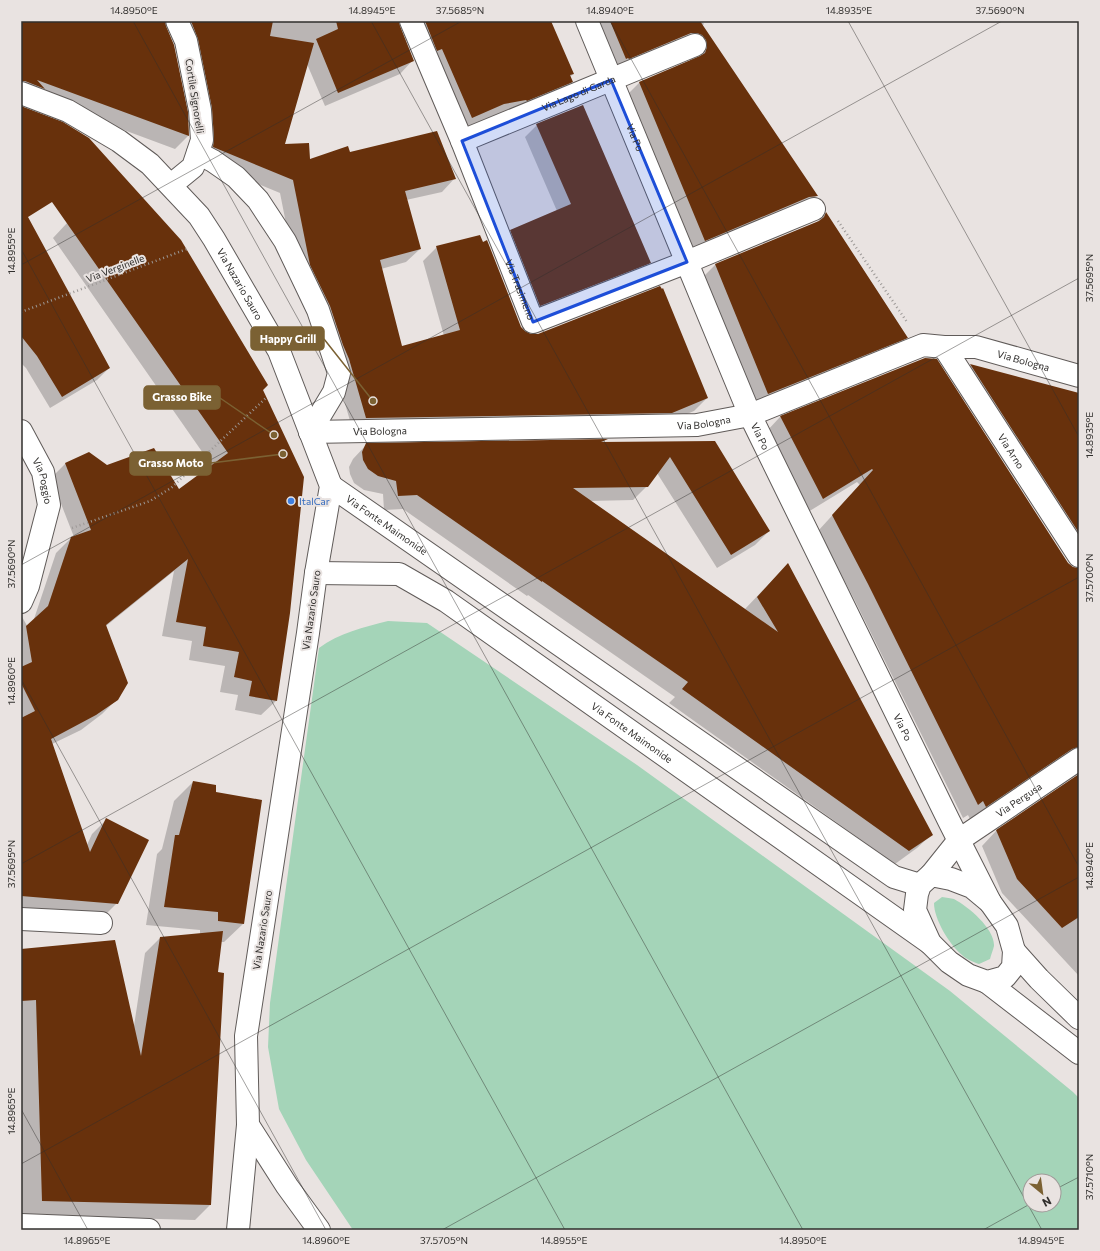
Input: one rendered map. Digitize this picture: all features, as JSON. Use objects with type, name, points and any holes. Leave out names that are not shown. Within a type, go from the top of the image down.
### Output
[{"type":"street","name":"Cortile Signorelli","points":[[171,185],[193,167],[202,140],[200,110],[186,41],[178,21]]},
{"type":"street","name":"Via Trasimeno","points":[[411,21],[462,141],[533,322],[687,262],[814,209]]},
{"type":"street","name":"Via Po","points":[[587,21],[750,415],[958,840],[990,902]]},
{"type":"street","name":"Via Lago di Garda","points":[[462,141],[695,45]]},
{"type":"street","name":"Via Nazario Sauro","points":[[21,93],[68,111],[119,141],[150,164],[199,216],[279,351],[331,486],[316,573],[307,641],[246,1036],[248,1125],[238,1230]]},
{"type":"street","points":[[198,154],[213,161],[236,177],[258,200],[285,241],[318,310],[339,372],[334,392],[310,432]]},
{"type":"street","name":"Via Bologna","points":[[310,432],[697,425],[750,415],[934,346],[976,347],[1079,376]]},
{"type":"street","name":"Via Arno","points":[[934,346],[1079,556]]},
{"type":"street","name":"Via Poggio","points":[[21,431],[42,472],[49,505],[40,539],[23,588]]},
{"type":"street","name":"Via Fonte Maimonide","points":[[331,486],[894,877],[925,880]]},
{"type":"street","name":"Via Fonte Maimonide","points":[[316,573],[399,574],[446,601],[930,943]]},
{"type":"street","name":"Via Pergusa","points":[[925,880],[958,840],[1079,759]]},
{"type":"street","points":[[987,982],[1005,977],[1013,967],[1014,951],[1007,926],[990,902],[972,887],[951,879],[925,880],[917,894],[915,910],[930,943],[949,962],[968,975],[987,982],[1079,1053]]},
{"type":"street","points":[[21,920],[101,923]]},
{"type":"street","points":[[1014,951],[1039,979],[1079,1018]]},
{"type":"street","points":[[248,1125],[286,1186],[319,1230]]},
{"type":"street","points":[[21,1225],[149,1230]]},
{"type":"path","points":[[814,209],[832,212],[934,346]]},
{"type":"path","name":"Via Verginelle","points":[[21,312],[214,239]]},
{"type":"path","points":[[40,539],[150,502],[171,488],[288,376]]},
{"type":"highlighted area","points":[[611,80],[687,262],[533,322],[462,141]]},
{"type":"green space","points":[[388,621],[427,623],[637,765],[950,991],[1073,1092],[1079,1098],[1079,1230],[353,1230],[306,1160],[279,1109],[268,1047],[270,1003],[319,648],[343,634]]},
{"type":"green space","points":[[942,897],[954,899],[967,907],[986,926],[993,939],[994,946],[990,959],[979,964],[974,962],[957,950],[947,938],[939,924],[934,903]]},
{"type":"building","points":[[21,21],[165,21],[174,45],[188,112],[189,136],[37,80],[45,89],[25,81],[21,81]]},
{"type":"building","points":[[191,21],[273,21],[270,36],[314,43],[285,144],[309,143],[310,159],[348,146],[350,152],[437,131],[456,179],[405,191],[421,249],[380,260],[402,346],[460,330],[436,246],[480,235],[483,242],[487,240],[521,327],[531,334],[538,334],[660,286],[662,289],[663,288],[708,398],[672,413],[366,418],[349,359],[330,306],[310,265],[293,180],[213,147],[214,139],[212,108],[198,39]]},
{"type":"building","points":[[336,21],[399,21],[414,61],[338,93],[316,39],[338,29]]},
{"type":"building","points":[[425,21],[551,21],[574,74],[570,75],[573,82],[527,101],[504,104],[472,118],[442,49],[437,51]]},
{"type":"building","points":[[610,21],[700,21],[818,196],[809,197],[705,241],[639,82],[705,53],[707,47],[706,40],[702,35],[691,33],[626,59]]},
{"type":"building","points":[[583,105],[651,263],[540,306],[510,230],[571,204],[536,124]]},
{"type":"building","points":[[21,106],[63,122],[89,138],[181,240],[268,385],[263,390],[304,477],[290,613],[277,701],[249,696],[252,681],[234,677],[239,652],[203,646],[206,627],[176,622],[188,559],[106,625],[128,683],[118,700],[96,715],[51,739],[90,852],[106,818],[149,840],[118,904],[21,896],[21,718],[35,711],[21,683],[21,667],[32,662],[26,626],[48,606],[71,537],[91,530],[65,463],[89,452],[107,465],[154,448],[179,489],[228,453],[52,202],[28,217],[110,368],[62,397],[37,356],[21,336]]},
{"type":"building","points":[[826,212],[908,338],[768,394],[715,264],[819,221],[824,217]]},
{"type":"building","points":[[925,358],[937,359],[1068,563],[1073,567],[1079,568],[1079,747],[1072,749],[986,807],[983,801],[978,805],[832,515],[873,470],[872,469],[823,499],[780,416]]},
{"type":"building","points":[[970,364],[1079,393],[1079,533]]},
{"type":"building","points":[[608,439],[601,442],[715,441],[770,531],[731,555],[670,457],[648,487],[573,488],[778,632],[757,597],[788,563],[933,835],[909,851],[682,689],[688,682],[417,495],[398,496],[396,481],[378,476],[368,469],[363,460],[362,452],[366,443]]},
{"type":"building","points":[[1079,774],[1079,917],[1062,928],[1017,879],[996,830]]},
{"type":"building","points":[[193,781],[216,785],[216,792],[262,800],[244,924],[218,921],[218,912],[164,907],[175,835],[179,835]]},
{"type":"building","points":[[223,931],[218,972],[224,973],[211,1205],[42,1201],[36,1000],[21,1001],[21,949],[115,940],[141,1056],[160,937]]},
{"type":"place","name":"Happy Grill","points":[[373,401]]},
{"type":"place","name":"Grasso Bike","points":[[274,435]]},
{"type":"place","name":"Grasso Moto","points":[[283,454]]},
{"type":"place","name":"ItalCar","points":[[291,501]]}]
